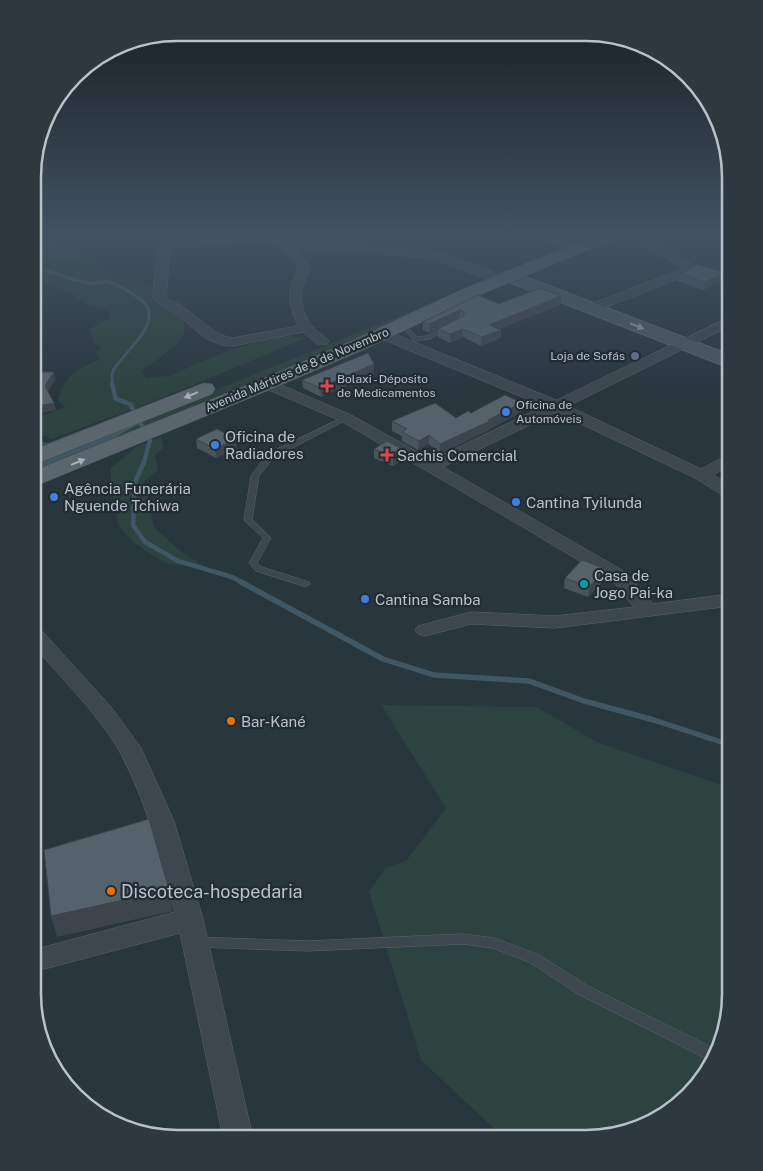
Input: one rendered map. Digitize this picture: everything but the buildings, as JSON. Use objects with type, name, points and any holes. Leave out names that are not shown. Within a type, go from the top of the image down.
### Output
[{"type":"main road","name":"Avenida Mártires de 8 de Novembro","points":[[295,352],[457,288]]},
{"type":"main road","name":"Avenida Mártires de 8 de Novembro","points":[[41,476],[127,431],[156,419],[267,384],[400,336],[489,288]]},
{"type":"main road","name":"Avenida Mártires de 8 de Novembro","points":[[156,419],[223,382]]},
{"type":"main road","name":"Avenida Mártires de 8 de Novembro","points":[[41,455],[58,448],[127,431]]},
{"type":"street","points":[[160,288],[159,297],[161,301],[184,313],[210,335],[222,341],[233,342],[306,328]]},
{"type":"street","points":[[296,288],[296,302],[306,328],[322,342]]},
{"type":"street","points":[[540,288],[722,359]]},
{"type":"street","points":[[592,308],[644,288]]},
{"type":"street","points":[[433,466],[722,325]]},
{"type":"street","points":[[400,336],[556,406],[701,475],[722,487]]},
{"type":"street","points":[[267,384],[346,418],[433,466],[620,578],[648,611]]},
{"type":"street","points":[[701,475],[722,464]]},
{"type":"street","points":[[425,630],[470,618],[555,622],[721,601]]},
{"type":"street","points":[[41,643],[104,712],[133,754],[162,821],[192,930],[236,1130]]},
{"type":"street","points":[[41,959],[192,930]]},
{"type":"lane","points":[[400,336],[428,338],[452,326]]},
{"type":"lane","points":[[306,584],[259,569],[253,563],[267,538],[248,520],[255,476],[270,456],[346,418]]},
{"type":"lane","points":[[41,445],[58,448]]},
{"type":"lane","points":[[192,930],[307,946],[463,939],[494,944],[535,959],[583,990],[708,1053]]},
{"type":"green space","points":[[56,288],[153,288],[154,303],[181,300],[185,331],[179,343],[142,371],[146,378],[169,376],[232,349],[262,341],[289,336],[306,338],[154,401],[52,439],[41,434],[41,416],[65,407],[58,401],[60,392],[68,379],[78,370],[99,359],[95,351],[102,349],[93,342],[90,329],[103,321],[109,320],[110,312],[87,304],[70,293]]},
{"type":"green space","points":[[470,288],[342,348],[41,471],[41,461]]},
{"type":"green space","points":[[161,436],[164,447],[155,455],[158,470],[144,481],[154,527],[179,550],[212,571],[165,563],[134,543],[118,525],[111,483],[111,468],[136,447]]},
{"type":"green space","points":[[381,705],[537,707],[597,742],[721,785],[721,1003],[719,1020],[704,1062],[694,1077],[669,1102],[654,1112],[612,1127],[586,1130],[495,1130],[421,1060],[369,892],[385,868],[406,861],[446,808]]},
{"type":"waterway","points":[[113,386],[113,371],[144,332],[149,314],[145,303],[122,288]]},
{"type":"waterway","points":[[112,384],[116,399],[130,404],[133,409]]},
{"type":"waterway","points":[[41,465],[113,436],[139,421],[144,429]]},
{"type":"waterway","points":[[150,440],[144,462],[135,482],[133,525],[145,542],[178,561],[232,577],[243,583]]},
{"type":"waterway","points":[[241,582],[383,659],[434,675],[529,681],[584,701],[654,720],[721,742]]},
{"type":"place","name":"Loja de Sofás","points":[[635,356]]},
{"type":"place","name":"Bolaxi - Déposito de Medicamentos","points":[[327,386]]},
{"type":"place","name":"Oficina de Automóveis","points":[[506,412]]},
{"type":"place","name":"Oficina de Radiadores","points":[[215,445]]},
{"type":"place","name":"Sachis Comercial","points":[[387,455]]},
{"type":"place","name":"Agência Funerária Nguende Tchiwa","points":[[54,497]]},
{"type":"place","name":"Cantina Tyilunda","points":[[516,502]]},
{"type":"place","name":"Casa de Jogo Pai-ka","points":[[584,584]]},
{"type":"place","name":"Cantina Samba","points":[[365,599]]},
{"type":"place","name":"Bar-Kané","points":[[231,721]]},
{"type":"place","name":"Discoteca-hospedaria","points":[[111,891]]}]
